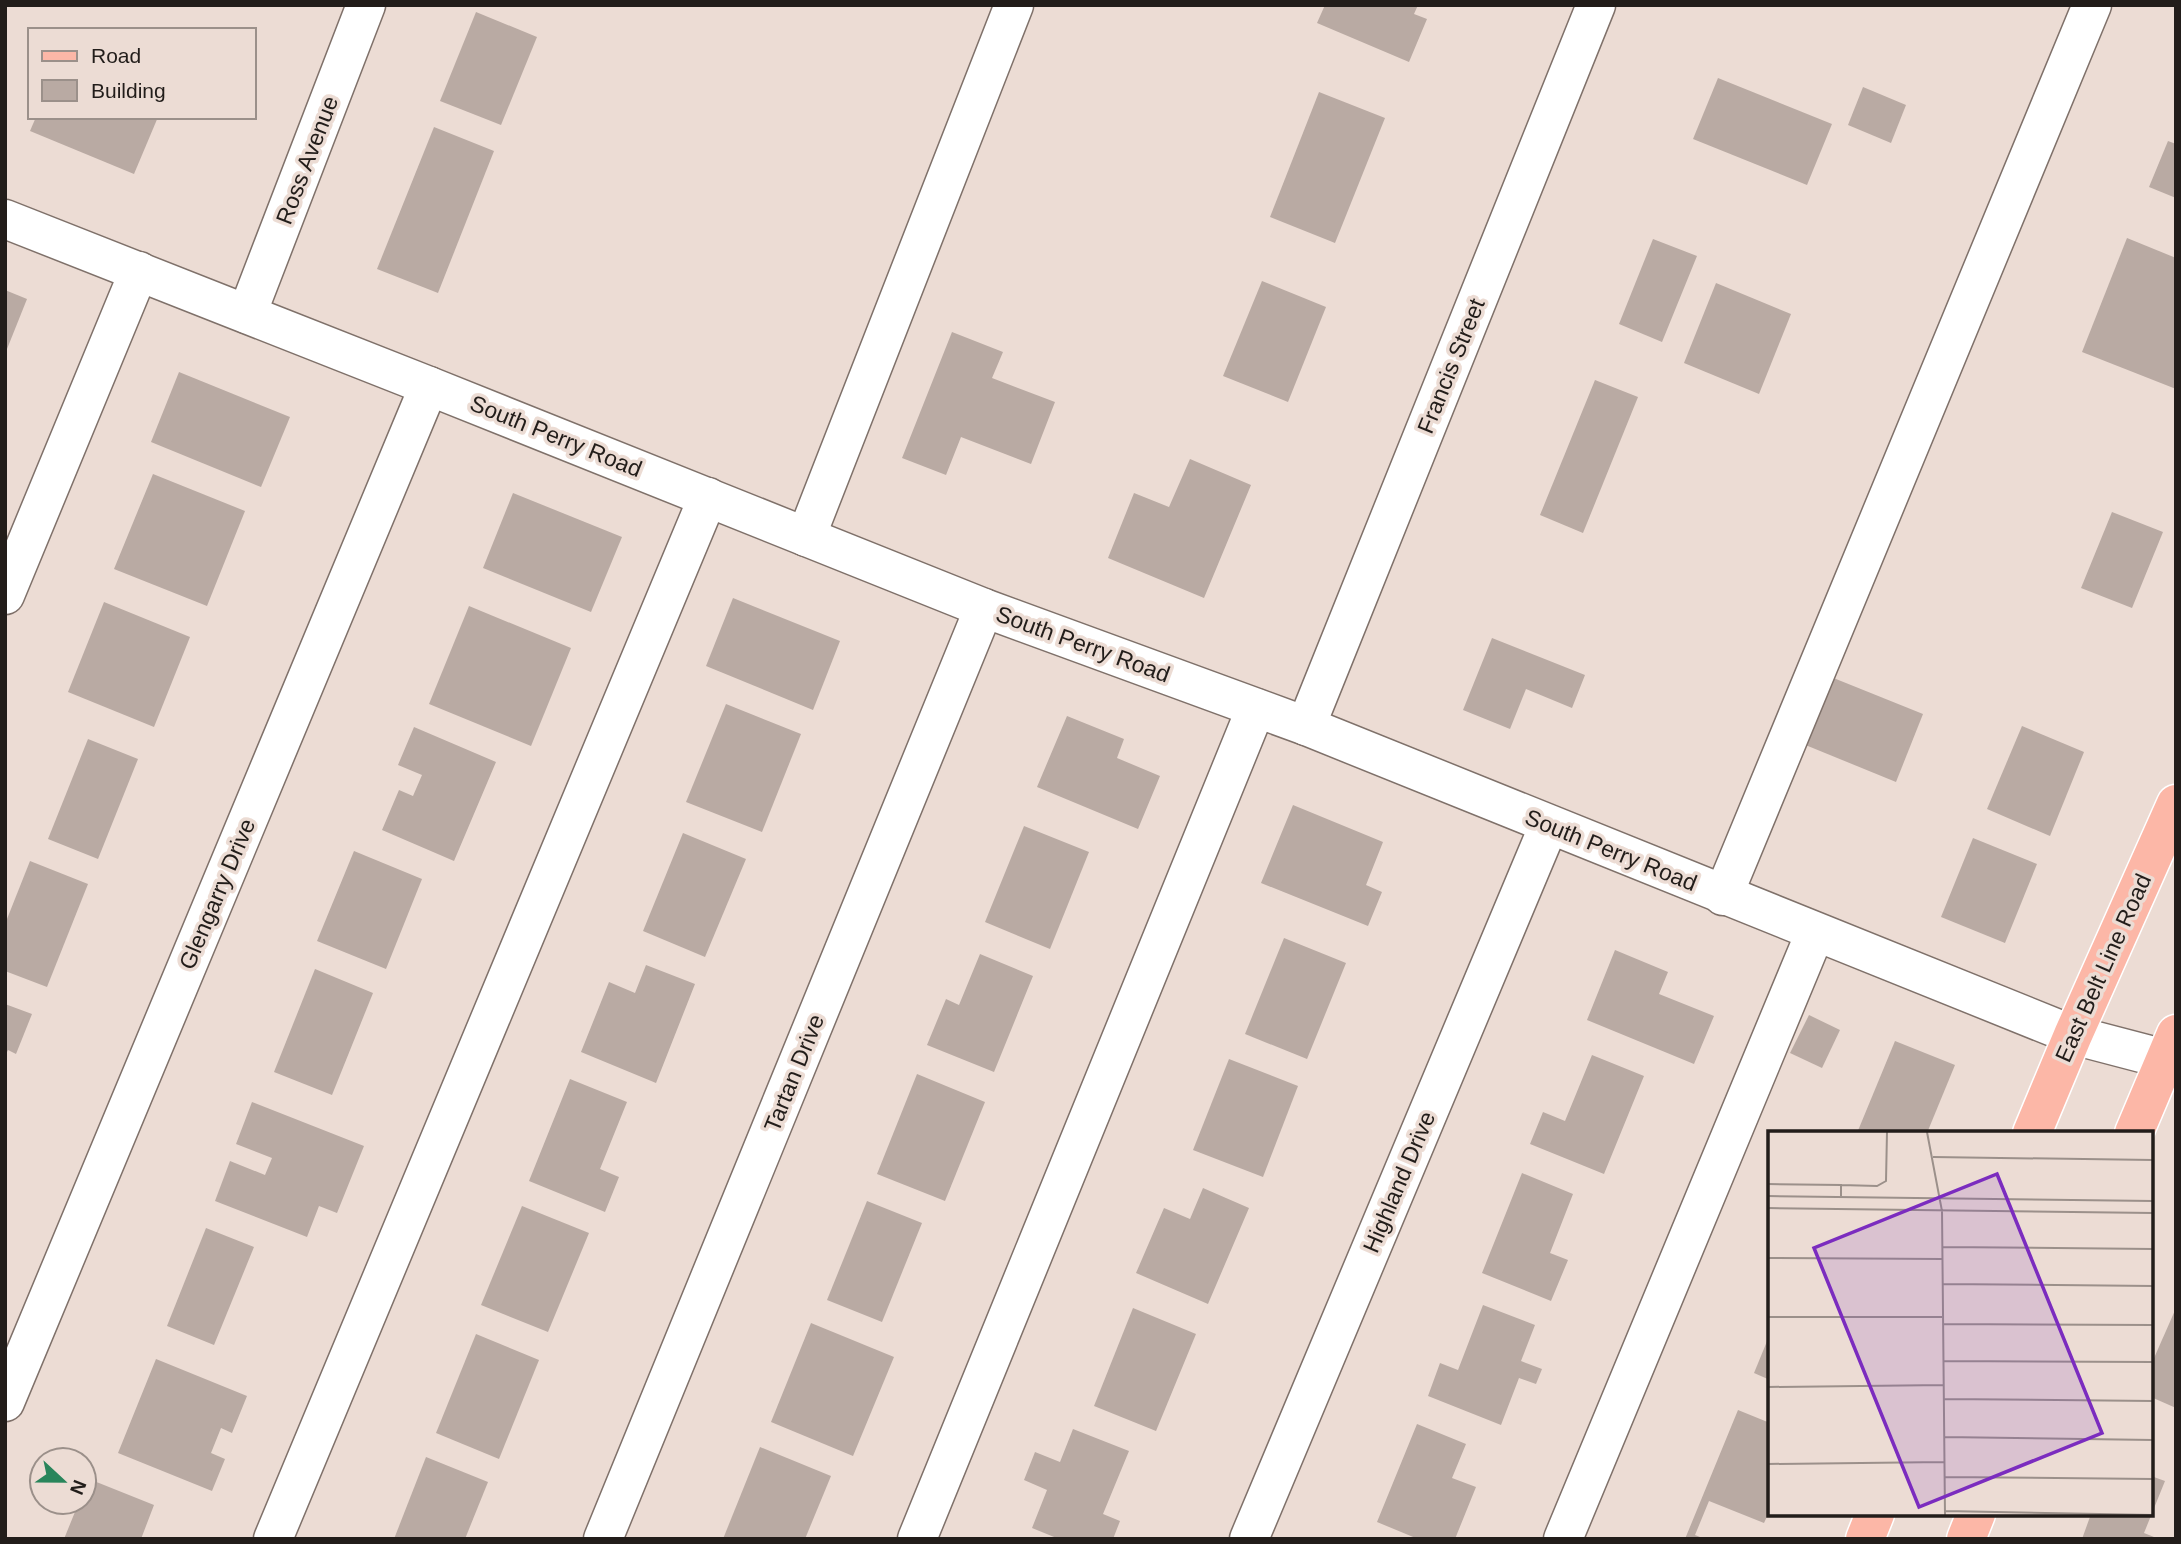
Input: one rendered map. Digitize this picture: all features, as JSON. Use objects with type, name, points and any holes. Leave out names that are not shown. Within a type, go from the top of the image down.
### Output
[{"type":"main road","name":"East Belt Line Road","points":[[2033,1131],[2176,804]]},
{"type":"main road","points":[[2135,1131],[2172,1052]]},
{"type":"main road","points":[[1865,1539],[1874,1516]]},
{"type":"main road","points":[[1966,1539],[1975,1516]]},
{"type":"street","name":"Ross Avenue","points":[[247,314],[366,5]]},
{"type":"street","points":[[806,537],[1014,5]]},
{"type":"street","name":"Francis Street","points":[[1306,726],[1596,5]]},
{"type":"street","points":[[1723,896],[2092,5]]},
{"type":"street","name":"South Perry Road","points":[[5,219],[984,608],[1306,726],[2073,1035],[2172,1052]]},
{"type":"street","points":[[5,595],[139,271]]},
{"type":"street","name":"Glengarry Drive","points":[[5,1402],[429,386]]},
{"type":"street","points":[[274,1539],[708,497]]},
{"type":"street","name":"Tartan Drive","points":[[603,1539],[984,608]]},
{"type":"street","points":[[917,1539],[1256,708]]},
{"type":"street","name":"Highland Drive","points":[[1249,1539],[1549,825]]},
{"type":"street","points":[[1563,1539],[1815,933]]},
{"type":"building","points":[[1325,5],[1418,5],[1414,14],[1427,19],[1409,62],[1317,23]]},
{"type":"building","points":[[476,12],[537,37],[501,125],[440,101]]},
{"type":"building","points":[[1718,78],[1832,124],[1807,185],[1693,139]]},
{"type":"building","points":[[1863,87],[1906,105],[1891,143],[1848,125]]},
{"type":"building","points":[[1319,92],[1385,118],[1335,243],[1270,217]]},
{"type":"building","points":[[35,119],[157,119],[134,174],[30,131]]},
{"type":"building","points":[[434,127],[494,151],[438,293],[377,269]]},
{"type":"building","points":[[2168,141],[2176,144],[2176,198],[2149,187]]},
{"type":"building","points":[[2127,238],[2176,258],[2176,389],[2082,352]]},
{"type":"building","points":[[1653,239],[1697,256],[1662,342],[1619,324]]},
{"type":"building","points":[[1262,281],[1326,307],[1288,402],[1223,376]]},
{"type":"building","points":[[1716,283],[1791,314],[1759,394],[1684,363]]},
{"type":"building","points":[[5,290],[27,299],[5,354]]},
{"type":"building","points":[[952,332],[1003,352],[992,378],[1055,402],[1031,464],[961,437],[946,475],[902,458]]},
{"type":"building","points":[[179,372],[290,417],[261,487],[151,442]]},
{"type":"building","points":[[1595,380],[1638,397],[1583,533],[1540,515]]},
{"type":"building","points":[[1190,459],[1251,485],[1204,598],[1108,558],[1134,493],[1169,507]]},
{"type":"building","points":[[153,474],[245,511],[207,606],[114,569]]},
{"type":"building","points":[[513,493],[622,537],[591,612],[483,568]]},
{"type":"building","points":[[2112,512],[2163,532],[2132,608],[2081,588]]},
{"type":"building","points":[[733,598],[840,641],[813,710],[706,666]]},
{"type":"building","points":[[104,602],[190,637],[154,727],[68,692]]},
{"type":"building","points":[[469,606],[571,648],[531,746],[429,704]]},
{"type":"building","points":[[1492,638],[1585,675],[1572,708],[1526,689],[1510,729],[1463,710]]},
{"type":"building","points":[[1831,677],[1923,714],[1896,782],[1803,744]]},
{"type":"building","points":[[726,704],[801,734],[762,832],[686,802]]},
{"type":"building","points":[[1067,716],[1124,739],[1117,758],[1160,776],[1138,829],[1037,787]]},
{"type":"building","points":[[2022,726],[2084,752],[2050,836],[1987,809]]},
{"type":"building","points":[[414,727],[496,762],[454,861],[382,830],[399,790],[413,796],[422,775],[398,765]]},
{"type":"building","points":[[88,739],[138,759],[98,859],[48,839]]},
{"type":"building","points":[[1293,805],[1383,842],[1366,885],[1382,892],[1368,926],[1261,883]]},
{"type":"building","points":[[1024,826],[1089,852],[1050,949],[985,922]]},
{"type":"building","points":[[683,833],[746,859],[705,957],[643,931]]},
{"type":"building","points":[[1973,838],[2037,864],[2005,943],[1941,917]]},
{"type":"building","points":[[354,851],[422,879],[386,969],[317,941]]},
{"type":"building","points":[[30,861],[88,884],[47,987],[5,971],[5,924]]},
{"type":"building","points":[[1284,938],[1346,963],[1307,1059],[1245,1034]]},
{"type":"building","points":[[1615,950],[1668,972],[1659,994],[1714,1016],[1694,1064],[1587,1020]]},
{"type":"building","points":[[980,954],[1033,976],[994,1072],[927,1045],[946,999],[959,1005]]},
{"type":"building","points":[[646,965],[695,984],[656,1083],[581,1052],[609,982],[635,993]]},
{"type":"building","points":[[315,969],[373,993],[332,1095],[274,1072]]},
{"type":"building","points":[[5,1004],[32,1014],[16,1054],[8,1050],[5,1056]]},
{"type":"building","points":[[1809,1015],[1840,1030],[1822,1068],[1790,1053]]},
{"type":"building","points":[[1895,1041],[1955,1065],[1928,1131],[1858,1131]]},
{"type":"building","points":[[1592,1055],[1644,1076],[1604,1174],[1530,1144],[1543,1112],[1565,1121]]},
{"type":"building","points":[[1229,1059],[1298,1086],[1263,1177],[1193,1150]]},
{"type":"building","points":[[917,1074],[985,1102],[945,1201],[877,1174]]},
{"type":"building","points":[[570,1079],[627,1102],[600,1169],[619,1177],[605,1212],[529,1181]]},
{"type":"building","points":[[252,1102],[364,1146],[337,1213],[319,1206],[307,1237],[215,1201],[230,1161],[265,1175],[272,1158],[236,1144]]},
{"type":"building","points":[[1522,1173],[1573,1194],[1550,1253],[1568,1260],[1551,1301],[1482,1273]]},
{"type":"building","points":[[1203,1188],[1249,1208],[1208,1304],[1136,1273],[1164,1208],[1190,1219]]},
{"type":"building","points":[[867,1201],[922,1223],[882,1322],[827,1300]]},
{"type":"building","points":[[522,1206],[589,1233],[548,1332],[481,1305]]},
{"type":"building","points":[[206,1228],[254,1247],[214,1345],[167,1326]]},
{"type":"building","points":[[1483,1305],[1535,1325],[1521,1361],[1542,1369],[1536,1384],[1519,1378],[1501,1425],[1428,1396],[1440,1363],[1458,1370]]},
{"type":"building","points":[[1133,1308],[1196,1334],[1156,1431],[1094,1406]]},
{"type":"building","points":[[2176,1308],[2176,1408],[2153,1398],[2153,1360]]},
{"type":"building","points":[[811,1323],[894,1357],[853,1456],[771,1422]]},
{"type":"building","points":[[476,1334],[539,1360],[499,1459],[436,1433]]},
{"type":"building","points":[[1768,1339],[1768,1379],[1754,1373]]},
{"type":"building","points":[[156,1359],[247,1396],[232,1433],[221,1428],[211,1453],[225,1459],[212,1491],[118,1453]]},
{"type":"building","points":[[1738,1410],[1768,1422],[1768,1514],[1764,1523],[1709,1501],[1695,1535],[1705,1539],[1685,1539]]},
{"type":"building","points":[[1417,1424],[1466,1444],[1452,1478],[1476,1487],[1455,1539],[1418,1539],[1377,1522]]},
{"type":"building","points":[[1073,1429],[1129,1451],[1103,1514],[1120,1521],[1113,1539],[1059,1539],[1032,1528],[1047,1490],[1024,1480],[1035,1452],[1060,1462]]},
{"type":"building","points":[[760,1447],[831,1476],[805,1539],[723,1539]]},
{"type":"building","points":[[426,1457],[488,1482],[465,1539],[394,1539]]},
{"type":"building","points":[[2153,1477],[2165,1481],[2153,1511]]},
{"type":"building","points":[[98,1483],[154,1505],[141,1539],[64,1539],[73,1516],[98,1516]]},
{"type":"building","points":[[2090,1516],[2151,1516],[2144,1533],[2159,1539],[2082,1539]]}]
